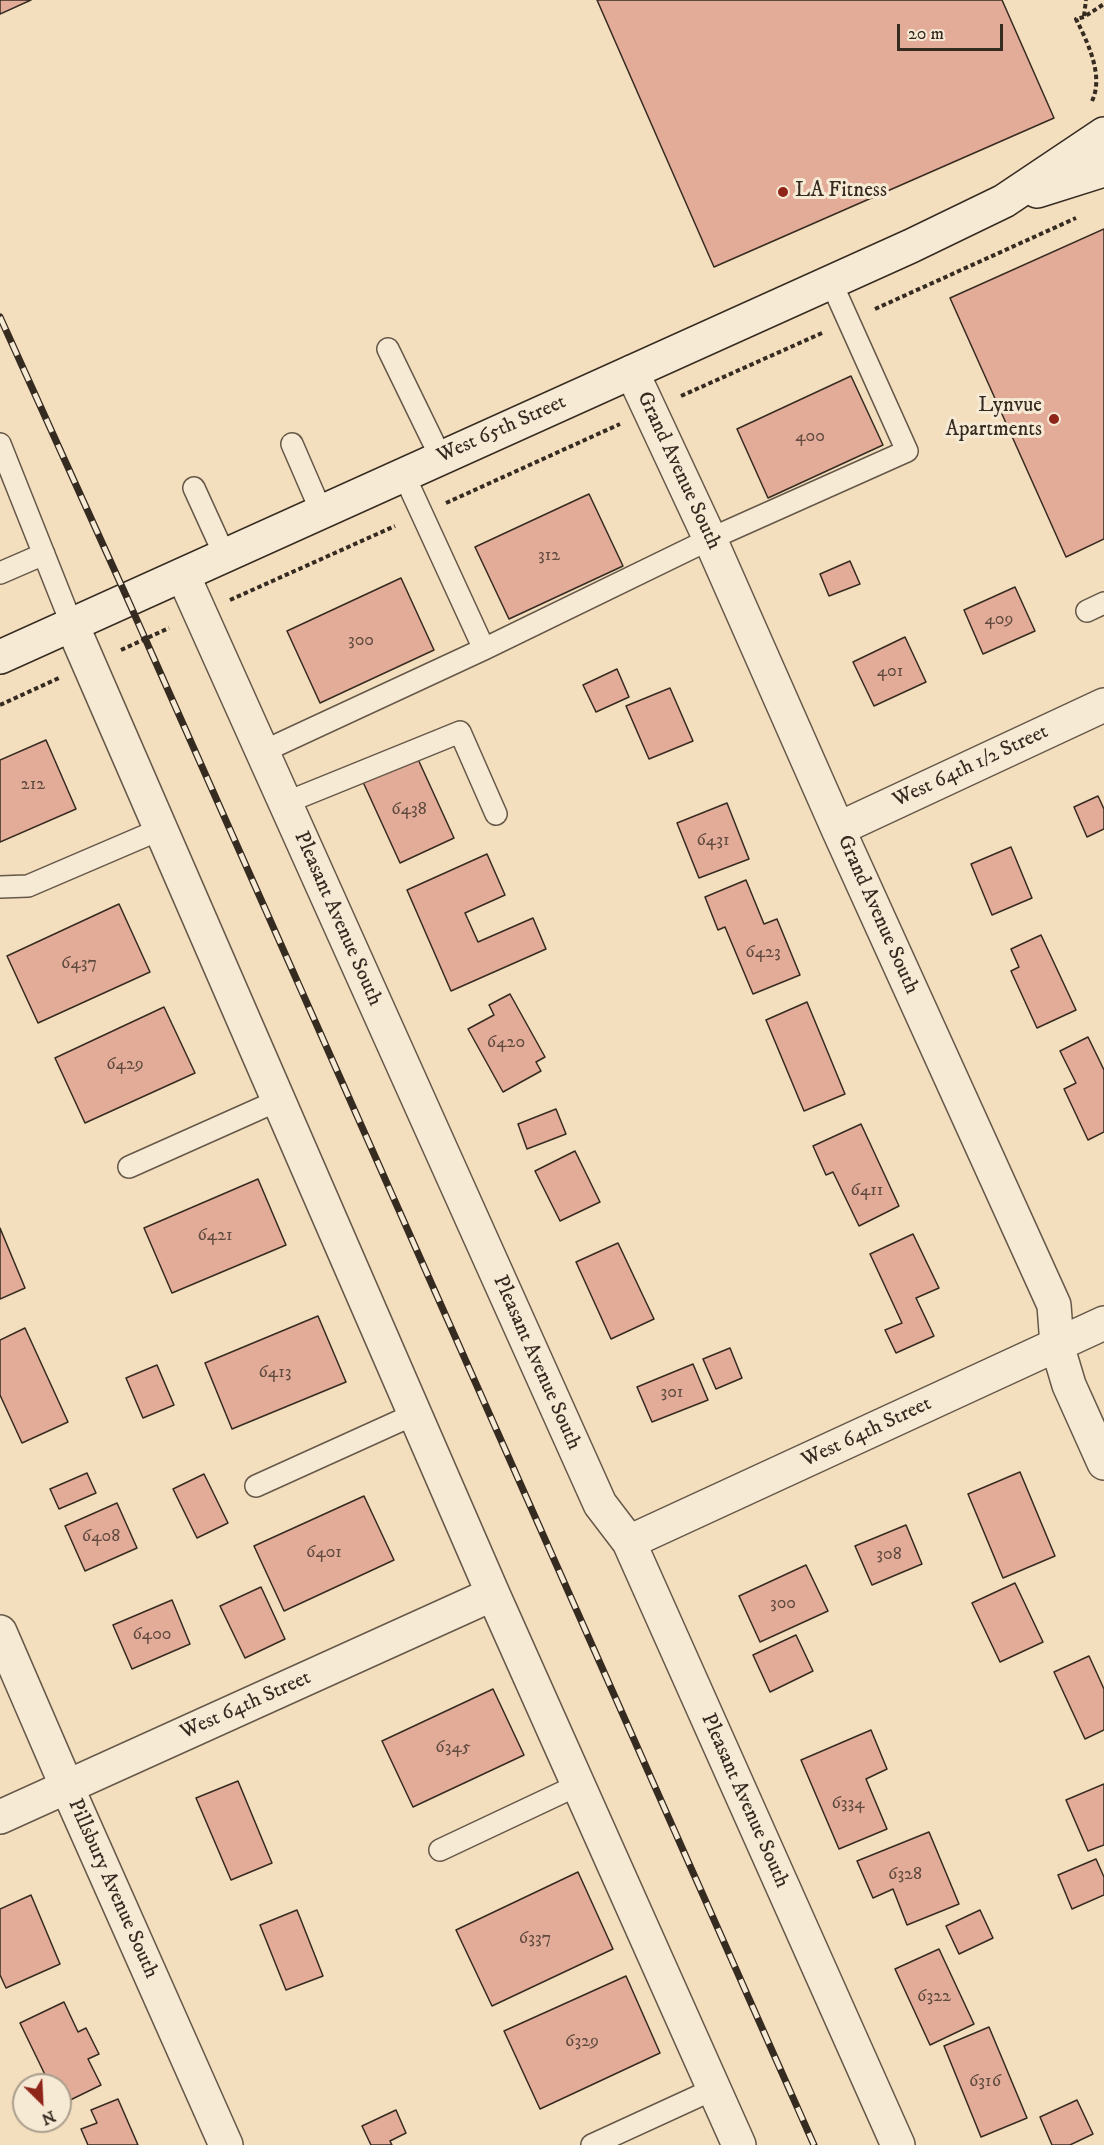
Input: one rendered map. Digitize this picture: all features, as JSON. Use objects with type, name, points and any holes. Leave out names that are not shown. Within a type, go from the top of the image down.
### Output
[{"type":"street","name":"West 65th Street","points":[[1004,201],[1096,120]]},
{"type":"street","name":"West 65th Street","points":[[0,657],[831,282],[1004,201],[1104,170]]},
{"type":"street","name":"Grand Avenue South","points":[[632,372],[710,538],[838,829],[1054,1305],[1056,1345],[1069,1385],[1104,1462]]},
{"type":"street","name":"Pleasant Avenue South","points":[[183,576],[600,1504],[629,1542],[898,2145]]},
{"type":"street","points":[[72,624],[493,1594],[739,2145]]},
{"type":"street","name":"West 64th 1/2 Street","points":[[838,829],[1104,705]]},
{"type":"street","name":"West 64th Street","points":[[629,1542],[1104,1323]]},
{"type":"street","name":"West 64th Street","points":[[0,1817],[493,1594]]},
{"type":"street","name":"Pillsbury Avenue South","points":[[0,1632],[226,2145]]},
{"type":"lane","points":[[262,752],[484,649],[710,538],[907,451],[831,282]]},
{"type":"lane","points":[[388,349],[441,458]]},
{"type":"lane","points":[[0,444],[72,624]]},
{"type":"lane","points":[[292,444],[321,511]]},
{"type":"lane","points":[[404,475],[484,649]]},
{"type":"lane","points":[[194,488],[225,556]]},
{"type":"lane","points":[[0,573],[44,554]]},
{"type":"lane","points":[[285,803],[460,732],[496,814]]},
{"type":"lane","points":[[0,887],[28,886],[161,829]]},
{"type":"lane","points":[[129,1167],[279,1100]]},
{"type":"lane","points":[[256,1486],[415,1414]]},
{"type":"lane","points":[[440,1850],[579,1785]]},
{"type":"lane","points":[[592,2145],[714,2089]]},
{"type":"path","points":[[1084,17],[1086,0]]},
{"type":"path","points":[[1096,120],[1099,93],[1098,64],[1076,19],[1084,17],[1104,4]]},
{"type":"path","points":[[689,393],[1083,215]]},
{"type":"path","points":[[90,664],[230,600]]},
{"type":"path","points":[[0,705],[47,684]]},
{"type":"building","points":[[0,0],[31,0],[0,14]]},
{"type":"building","name":"LA Fitness","points":[[597,0],[1002,0],[1054,118],[714,267]]},
{"type":"building","name":"Lynvue Apartments","points":[[1104,229],[1104,539],[1066,557],[950,298]]},
{"type":"building","points":[[851,376],[883,445],[768,498],[737,429]]},
{"type":"building","points":[[589,494],[623,566],[509,619],[475,547]]},
{"type":"building","points":[[850,561],[860,584],[829,596],[820,574]]},
{"type":"building","points":[[401,578],[434,650],[320,703],[287,631]]},
{"type":"building","points":[[1015,587],[1035,631],[983,654],[964,610]]},
{"type":"building","points":[[905,637],[926,682],[874,706],[853,662]]},
{"type":"building","points":[[617,669],[629,697],[596,712],[583,685]]},
{"type":"building","points":[[670,688],[693,741],[649,759],[626,706]]},
{"type":"building","points":[[46,740],[76,809],[0,842],[0,760]]},
{"type":"building","points":[[417,757],[454,838],[400,863],[363,782]]},
{"type":"building","points":[[1098,796],[1104,809],[1104,829],[1087,837],[1074,807]]},
{"type":"building","points":[[727,803],[749,859],[699,878],[677,823]]},
{"type":"building","points":[[1011,847],[1032,898],[992,915],[971,864]]},
{"type":"building","points":[[487,854],[505,895],[465,913],[478,942],[533,918],[546,949],[451,991],[407,890]]},
{"type":"building","points":[[746,880],[764,924],[777,919],[800,975],[753,994],[725,927],[718,930],[705,897]]},
{"type":"building","points":[[119,904],[150,972],[38,1023],[7,956]]},
{"type":"building","points":[[1041,935],[1076,1010],[1037,1028],[1011,971],[1019,967],[1011,949]]},
{"type":"building","points":[[510,994],[545,1057],[536,1062],[541,1071],[503,1092],[468,1029],[494,1015],[489,1005]]},
{"type":"building","points":[[807,1002],[845,1094],[804,1111],[766,1020]]},
{"type":"building","points":[[164,1007],[195,1073],[85,1123],[55,1058]]},
{"type":"building","points":[[1088,1037],[1104,1070],[1104,1132],[1088,1140],[1064,1089],[1076,1083],[1060,1051]]},
{"type":"building","points":[[556,1109],[566,1134],[527,1149],[518,1124]]},
{"type":"building","points":[[861,1124],[899,1206],[859,1226],[833,1172],[826,1175],[813,1146]]},
{"type":"building","points":[[575,1151],[600,1202],[560,1221],[535,1171]]},
{"type":"building","points":[[258,1179],[286,1245],[172,1293],[144,1228]]},
{"type":"building","points":[[0,1228],[25,1288],[0,1299]]},
{"type":"building","points":[[913,1234],[939,1288],[916,1298],[934,1336],[896,1353],[885,1330],[902,1323],[870,1254]]},
{"type":"building","points":[[618,1243],[654,1319],[611,1339],[576,1262]]},
{"type":"building","points":[[318,1316],[346,1382],[232,1429],[205,1363]]},
{"type":"building","points":[[25,1328],[68,1422],[22,1443],[0,1395],[0,1340]]},
{"type":"building","points":[[730,1348],[742,1378],[716,1389],[703,1359]]},
{"type":"building","points":[[693,1364],[708,1400],[652,1422],[637,1387]]},
{"type":"building","points":[[157,1365],[174,1405],[143,1418],[126,1378]]},
{"type":"building","points":[[1020,1472],[1055,1556],[1003,1578],[968,1494]]},
{"type":"building","points":[[87,1473],[96,1493],[59,1509],[50,1489]]},
{"type":"building","points":[[204,1474],[228,1523],[197,1538],[173,1489]]},
{"type":"building","points":[[364,1496],[394,1560],[284,1611],[254,1546]]},
{"type":"building","points":[[117,1503],[137,1548],[85,1571],[65,1526]]},
{"type":"building","points":[[906,1525],[922,1564],[872,1585],[855,1546]]},
{"type":"building","points":[[806,1565],[828,1611],[760,1642],[739,1596]]},
{"type":"building","points":[[1015,1583],[1043,1642],[1000,1662],[972,1603]]},
{"type":"building","points":[[261,1587],[285,1639],[245,1658],[220,1606]]},
{"type":"building","points":[[172,1600],[190,1644],[132,1669],[113,1625]]},
{"type":"building","points":[[796,1635],[813,1671],[770,1692],[753,1655]]},
{"type":"building","points":[[1089,1656],[1104,1689],[1104,1730],[1085,1739],[1054,1672]]},
{"type":"building","points":[[493,1689],[524,1755],[413,1807],[382,1741]]},
{"type":"building","points":[[871,1730],[887,1769],[866,1779],[887,1829],[839,1849],[801,1760]]},
{"type":"building","points":[[238,1781],[272,1863],[231,1880],[196,1798]]},
{"type":"building","points":[[1104,1784],[1104,1845],[1088,1851],[1066,1800]]},
{"type":"building","points":[[929,1832],[959,1904],[907,1925],[893,1889],[873,1898],[857,1861]]},
{"type":"building","points":[[1096,1859],[1104,1877],[1104,1895],[1072,1909],[1058,1875]]},
{"type":"building","points":[[578,1872],[613,1949],[492,2006],[456,1930]]},
{"type":"building","points":[[31,1895],[60,1964],[6,1988],[0,1975],[0,1909]]},
{"type":"building","points":[[297,1910],[323,1976],[286,1990],[260,1925]]},
{"type":"building","points":[[980,1910],[993,1938],[959,1954],[946,1926]]},
{"type":"building","points":[[939,1949],[974,2024],[930,2045],[895,1969]]},
{"type":"building","points":[[626,1976],[660,2053],[540,2109],[504,2031]]},
{"type":"building","points":[[64,2002],[78,2032],[86,2028],[99,2054],[88,2059],[101,2085],[72,2099],[72,2073],[44,2073],[20,2023]]},
{"type":"building","points":[[989,2027],[1027,2118],[981,2137],[944,2046]]},
{"type":"building","points":[[118,2099],[138,2145],[88,2145],[81,2129],[97,2123],[91,2110]]},
{"type":"building","points":[[1077,2100],[1093,2134],[1070,2145],[1052,2145],[1040,2117]]},
{"type":"building","points":[[396,2110],[406,2133],[390,2141],[392,2145],[371,2145],[362,2126]]},
{"type":"railway","points":[[0,317],[128,600],[814,2145]]},
{"type":"place","name":"LA Fitness","points":[[783,192]]},
{"type":"place","name":"Lynvue Apartments","points":[[1054,419]]}]
